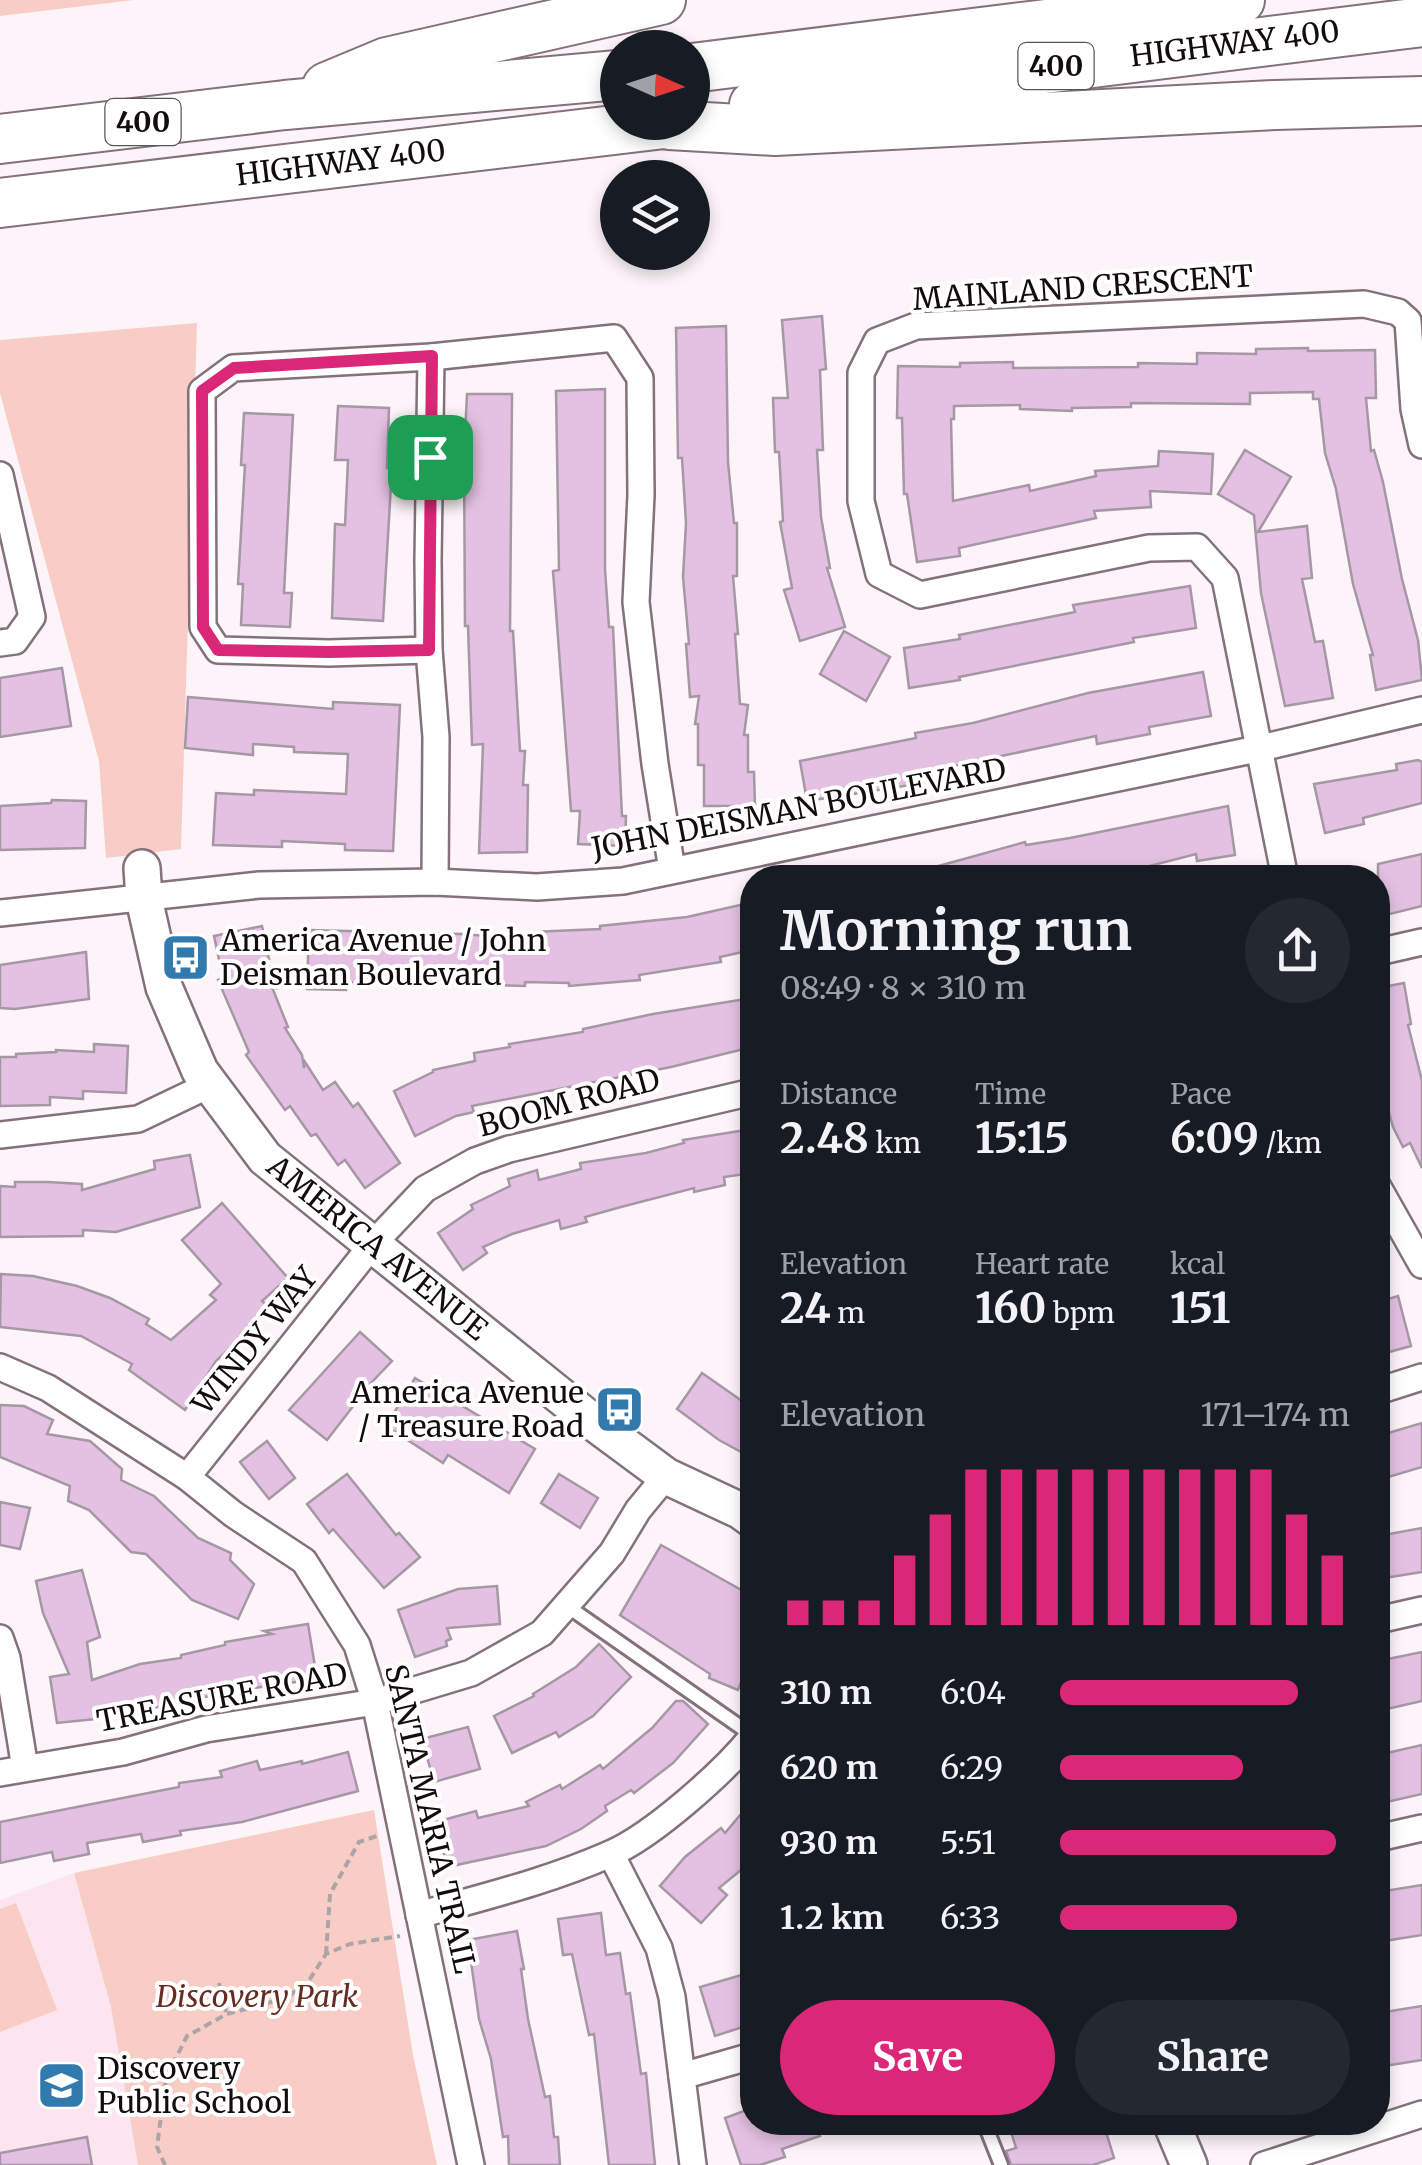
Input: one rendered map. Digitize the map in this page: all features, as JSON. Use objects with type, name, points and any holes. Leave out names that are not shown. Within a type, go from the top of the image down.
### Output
[{"type":"highway","points":[[285,105],[386,62],[662,0]]},
{"type":"highway","name":"HIGHWAY 400","points":[[710,66],[1240,0]]},
{"type":"highway","name":"HIGHWAY 400","points":[[710,116],[768,101],[1422,22]]},
{"type":"highway","name":"HIGHWAY 400","points":[[0,140],[285,105],[600,77]]},
{"type":"highway","points":[[710,125],[774,131],[1422,101]]},
{"type":"highway","name":"HIGHWAY 400","points":[[0,203],[600,133]]},
{"type":"street","name":"MAINLAND CRESCENT","points":[[1257,749],[1225,578],[1197,548],[1148,548],[920,595],[880,574],[861,501],[861,372],[877,341],[916,326],[1364,304],[1398,312],[1408,321],[1414,409],[1422,445]]},
{"type":"street","points":[[429,650],[218,650],[203,627],[202,391],[234,368],[432,356],[614,338],[640,378],[641,495],[636,602],[672,870]]},
{"type":"street","points":[[432,356],[429,650],[436,737],[435,882]]},
{"type":"street","points":[[0,475],[32,616],[15,641],[0,644]]},
{"type":"street","name":"JOHN DEISMAN BOULEVARD","points":[[0,913],[143,884],[435,882],[537,887],[623,881],[1257,749],[1422,710]]},
{"type":"street","points":[[1257,749],[1281,865]]},
{"type":"street","name":"AMERICA AVENUE","points":[[143,884],[164,988],[209,1084],[264,1158],[666,1476],[740,1510]]},
{"type":"street","points":[[1390,949],[1422,942]]},
{"type":"street","points":[[0,1135],[138,1119],[209,1084]]},
{"type":"street","name":"BOOM ROAD","points":[[372,1245],[425,1190],[475,1161],[546,1139],[740,1095]]},
{"type":"street","points":[[1390,1208],[1422,1265]]},
{"type":"street","name":"WINDY WAY","points":[[187,1477],[372,1245]]},
{"type":"street","name":"SANTA MARIA TRAIL","points":[[0,1368],[48,1388],[187,1477],[233,1514],[304,1561],[357,1646],[375,1702],[471,2165]]},
{"type":"street","points":[[1390,1387],[1422,1378]]},
{"type":"street","name":"TREASURE ROAD","points":[[12,1770],[123,1752],[206,1729],[375,1702],[471,1673],[542,1632],[612,1554],[638,1510],[666,1476]]},
{"type":"street","points":[[1390,1617],[1422,1610]]},
{"type":"street","points":[[0,1638],[7,1658],[12,1770]]},
{"type":"street","points":[[421,1923],[627,1846],[696,1792],[740,1748]]},
{"type":"street","points":[[1390,1835],[1422,1828]]},
{"type":"street","points":[[611,1854],[659,1948],[672,1998],[693,2165]]},
{"type":"street","points":[[682,2076],[740,2059]]},
{"type":"street","points":[[1390,2124],[1422,2114]]},
{"type":"street","points":[[1176,2135],[1189,2165]]},
{"type":"street","points":[[1264,2165],[1357,2135]]},
{"type":"lane","points":[[567,1606],[740,1728]]},
{"type":"lane","points":[[989,2135],[1001,2165]]},
{"type":"path","points":[[165,2165],[157,2147],[166,2078],[187,2036],[226,2014],[286,1998],[308,1982],[326,1954],[330,1894],[343,1866],[359,1842],[401,1827]]},
{"type":"path","points":[[326,1954],[421,1923]]},
{"type":"path","points":[[219,1983],[226,2014]]},
{"type":"path","points":[[126,2071],[166,2078]]},
{"type":"shaded area","name":"Discovery Public School","points":[[74,1873],[111,2006],[138,2165],[0,2165],[0,1900]]},
{"type":"green space","points":[[0,0],[134,0],[0,16]]},
{"type":"green space","points":[[197,323],[181,849],[106,858],[99,761],[0,393],[0,340]]},
{"type":"green space","name":"Discovery Park","points":[[374,1810],[413,2055],[437,2165],[138,2165],[111,2007],[74,1873]]},
{"type":"green space","points":[[16,1903],[57,2010],[0,2032],[0,1909]]},
{"type":"building","points":[[822,316],[826,369],[820,370],[823,450],[817,450],[821,517],[827,568],[845,627],[800,641],[784,590],[792,588],[780,522],[783,521],[773,398],[788,398],[782,320]]},
{"type":"building","points":[[726,326],[728,462],[737,523],[737,576],[733,576],[735,634],[740,704],[748,705],[744,735],[748,735],[748,772],[754,772],[755,806],[704,806],[704,765],[698,765],[695,724],[699,696],[690,697],[686,644],[686,523],[682,458],[678,458],[676,328]]},
{"type":"building","points":[[1256,349],[1375,350],[1376,398],[1366,398],[1371,451],[1374,450],[1383,482],[1418,640],[1422,680],[1376,690],[1373,655],[1353,584],[1336,489],[1325,453],[1319,399],[1313,399],[1313,392],[1250,393],[1250,404],[1131,403],[1131,407],[1072,411],[1020,409],[1020,405],[954,406],[953,501],[1029,485],[1030,491],[1096,476],[1095,471],[1158,466],[1159,451],[1213,454],[1211,494],[1150,491],[1151,507],[1094,511],[1096,518],[959,548],[960,556],[917,562],[904,494],[902,418],[897,418],[898,366],[960,367],[960,363],[1013,362],[1013,368],[1138,367],[1138,363],[1197,364],[1197,353],[1256,354]]},
{"type":"building","points":[[605,389],[605,569],[609,627],[613,627],[625,846],[578,844],[580,811],[571,811],[553,571],[559,570],[556,391]]},
{"type":"building","points":[[467,394],[512,394],[510,631],[520,751],[525,751],[523,785],[528,785],[527,852],[479,853],[483,744],[472,745],[465,626]]},
{"type":"building","points":[[338,406],[389,408],[387,468],[392,468],[383,621],[332,618],[335,524],[345,525],[348,460],[335,460]]},
{"type":"building","points":[[244,413],[293,415],[284,593],[292,593],[290,627],[241,625],[243,584],[238,584]]},
{"type":"building","points":[[1245,450],[1291,477],[1258,532],[1307,526],[1312,578],[1302,579],[1315,642],[1323,641],[1333,698],[1285,706],[1261,593],[1254,515],[1218,494]]},
{"type":"building","points":[[1190,586],[1196,628],[1133,638],[1134,642],[909,688],[904,648],[1075,612],[1073,605]]},
{"type":"building","points":[[844,631],[890,657],[866,701],[820,674]]},
{"type":"building","points":[[62,668],[71,726],[0,737],[0,678]]},
{"type":"building","points":[[1203,672],[1211,716],[1149,727],[1150,734],[1097,744],[1096,736],[916,774],[917,784],[807,801],[800,761],[916,738],[915,733],[973,723],[1088,693]]},
{"type":"building","points":[[188,697],[333,709],[333,702],[400,705],[393,851],[345,850],[345,844],[282,841],[282,847],[213,845],[216,793],[254,795],[254,790],[346,794],[348,754],[294,752],[294,747],[253,744],[253,755],[185,748]]},
{"type":"building","points":[[1422,762],[1422,803],[1363,818],[1364,824],[1325,833],[1314,784],[1397,770],[1396,764]]},
{"type":"building","points":[[86,801],[85,848],[0,850],[0,806]]},
{"type":"building","points":[[1228,806],[1235,855],[1197,861],[1196,854],[1153,865],[942,865],[1025,842],[1026,845]]},
{"type":"building","points":[[1422,854],[1422,906],[1390,914],[1390,865],[1378,864]]},
{"type":"building","points":[[740,905],[740,953],[720,957],[721,962],[639,975],[640,980],[569,986],[422,982],[422,976],[384,974],[384,984],[346,982],[346,990],[307,989],[309,930],[532,940],[532,932],[600,929]]},
{"type":"building","points":[[262,926],[266,959],[276,988],[272,987],[304,1068],[305,1062],[323,1090],[335,1082],[353,1107],[358,1103],[400,1163],[365,1188],[345,1160],[338,1165],[316,1134],[311,1136],[290,1106],[285,1110],[246,1055],[249,1052],[218,980],[223,978],[214,936]]},
{"type":"building","points":[[86,952],[89,999],[0,1008],[0,965]]},
{"type":"building","points":[[1404,983],[1411,1024],[1408,1025],[1422,1081],[1422,1168],[1410,1143],[1403,1147],[1390,1116],[1390,986]]},
{"type":"building","points":[[740,1000],[740,1050],[472,1106],[474,1112],[456,1116],[415,1136],[394,1091],[433,1070],[475,1061],[474,1053],[653,1014]]},
{"type":"building","points":[[94,1044],[128,1046],[126,1093],[83,1091],[83,1099],[50,1097],[50,1105],[0,1106],[0,1057],[56,1050],[94,1052]]},
{"type":"building","points":[[740,1131],[740,1175],[724,1177],[725,1185],[694,1192],[694,1188],[621,1207],[585,1217],[587,1222],[561,1229],[559,1220],[512,1234],[483,1247],[487,1253],[463,1270],[438,1233],[473,1209],[471,1205],[510,1186],[508,1179],[537,1170],[539,1180],[581,1169],[580,1163],[646,1153],[684,1143],[683,1140]]},
{"type":"building","points":[[190,1155],[200,1207],[116,1232],[83,1230],[83,1236],[0,1237],[0,1186],[48,1182],[82,1184],[82,1190],[155,1169],[154,1161]]},
{"type":"building","points":[[222,1203],[288,1278],[262,1301],[267,1305],[243,1336],[216,1361],[185,1410],[129,1370],[132,1364],[81,1336],[0,1327],[1,1274],[33,1276],[110,1298],[149,1319],[146,1324],[171,1340],[216,1300],[210,1295],[221,1284],[182,1240]]},
{"type":"building","points":[[1398,1296],[1411,1346],[1390,1352],[1390,1298]]},
{"type":"building","points":[[360,1332],[392,1361],[327,1440],[289,1410]]},
{"type":"building","points":[[702,1373],[740,1400],[740,1451],[719,1440],[677,1409]]},
{"type":"building","points":[[415,1378],[535,1449],[509,1493],[448,1455],[443,1463],[386,1426]]},
{"type":"building","points":[[0,1405],[24,1406],[53,1420],[47,1434],[90,1441],[122,1469],[121,1480],[154,1496],[198,1538],[231,1553],[230,1560],[254,1584],[238,1619],[192,1600],[146,1554],[131,1552],[89,1510],[68,1501],[70,1486],[0,1457]]},
{"type":"building","points":[[1422,1423],[1422,1467],[1390,1476],[1390,1432]]},
{"type":"building","points":[[267,1441],[295,1478],[269,1499],[240,1462]]},
{"type":"building","points":[[347,1474],[396,1535],[399,1533],[420,1557],[384,1588],[333,1529],[329,1533],[307,1504]]},
{"type":"building","points":[[559,1474],[598,1498],[580,1528],[541,1503]]},
{"type":"building","points":[[0,1502],[30,1508],[20,1549],[0,1545]]},
{"type":"building","points":[[1422,1528],[1422,1572],[1390,1577],[1390,1534]]},
{"type":"building","points":[[661,1545],[740,1589],[738,1690],[709,1678],[710,1674],[620,1615]]},
{"type":"building","points":[[82,1570],[100,1637],[87,1642],[92,1680],[140,1664],[181,1658],[225,1642],[272,1634],[264,1631],[308,1624],[317,1679],[233,1691],[106,1718],[57,1723],[50,1677],[69,1674],[43,1613],[36,1581]]},
{"type":"building","points":[[497,1586],[500,1624],[447,1628],[451,1639],[446,1641],[447,1646],[415,1657],[398,1610],[458,1589]]},
{"type":"building","points":[[599,1644],[631,1677],[593,1716],[559,1737],[556,1732],[512,1753],[494,1716],[534,1696],[576,1667]]},
{"type":"building","points":[[1422,1652],[1422,1701],[1390,1708],[1390,1659]]},
{"type":"building","points":[[676,1701],[683,1701],[708,1724],[673,1763],[634,1793],[631,1790],[605,1806],[607,1811],[581,1829],[546,1846],[447,1867],[436,1822],[476,1811],[478,1818],[529,1806],[526,1802],[560,1785],[562,1789],[600,1765],[603,1769],[652,1728]]},
{"type":"building","points":[[468,1727],[480,1769],[434,1782],[422,1739]]},
{"type":"building","points":[[1422,1745],[1422,1794],[1390,1801],[1390,1752]]},
{"type":"building","points":[[348,1752],[358,1791],[242,1822],[180,1831],[181,1835],[143,1842],[141,1834],[87,1843],[89,1854],[54,1861],[52,1852],[0,1863],[0,1822],[222,1777],[220,1771],[257,1761],[260,1770]]},
{"type":"building","points":[[740,1815],[740,1871],[719,1888],[727,1895],[701,1923],[660,1886],[685,1857],[721,1828],[725,1833]]},
{"type":"building","points":[[1422,1885],[1422,1935],[1390,1940],[1390,1890]]},
{"type":"building","points":[[601,1913],[606,1955],[620,1953],[626,1994],[630,1993],[641,2074],[646,2073],[655,2165],[609,2165],[594,2034],[589,2035],[572,1954],[563,1955],[558,1919]]},
{"type":"building","points":[[517,1931],[528,2019],[545,2097],[550,2096],[560,2165],[509,2165],[508,2136],[503,2137],[491,2059],[479,2019],[468,1940]]},
{"type":"building","points":[[740,1975],[740,2028],[715,2036],[700,1987]]},
{"type":"building","points":[[1422,2006],[1422,2060],[1390,2065],[1390,2011]]},
{"type":"building","points":[[740,2112],[740,2135],[820,2136],[782,2149],[785,2157],[760,2165],[741,2165],[725,2118]]},
{"type":"building","points":[[1012,2135],[1107,2135],[1114,2158],[1093,2165],[1011,2165],[1006,2151],[1016,2148]]},
{"type":"building","points":[[87,2137],[92,2165],[0,2165],[0,2153]]},
{"type":"place","name":"America Avenue / John Deisman Boulevard","points":[[185,958]]},
{"type":"place","name":"America Avenue / Treasure Road","points":[[619,1410]]},
{"type":"place","name":"Discovery Public School","points":[[62,2086]]},
{"type":"route","points":[[432,356],[430,457],[429,650],[218,650],[203,627],[202,391],[234,368],[432,356]]}]
